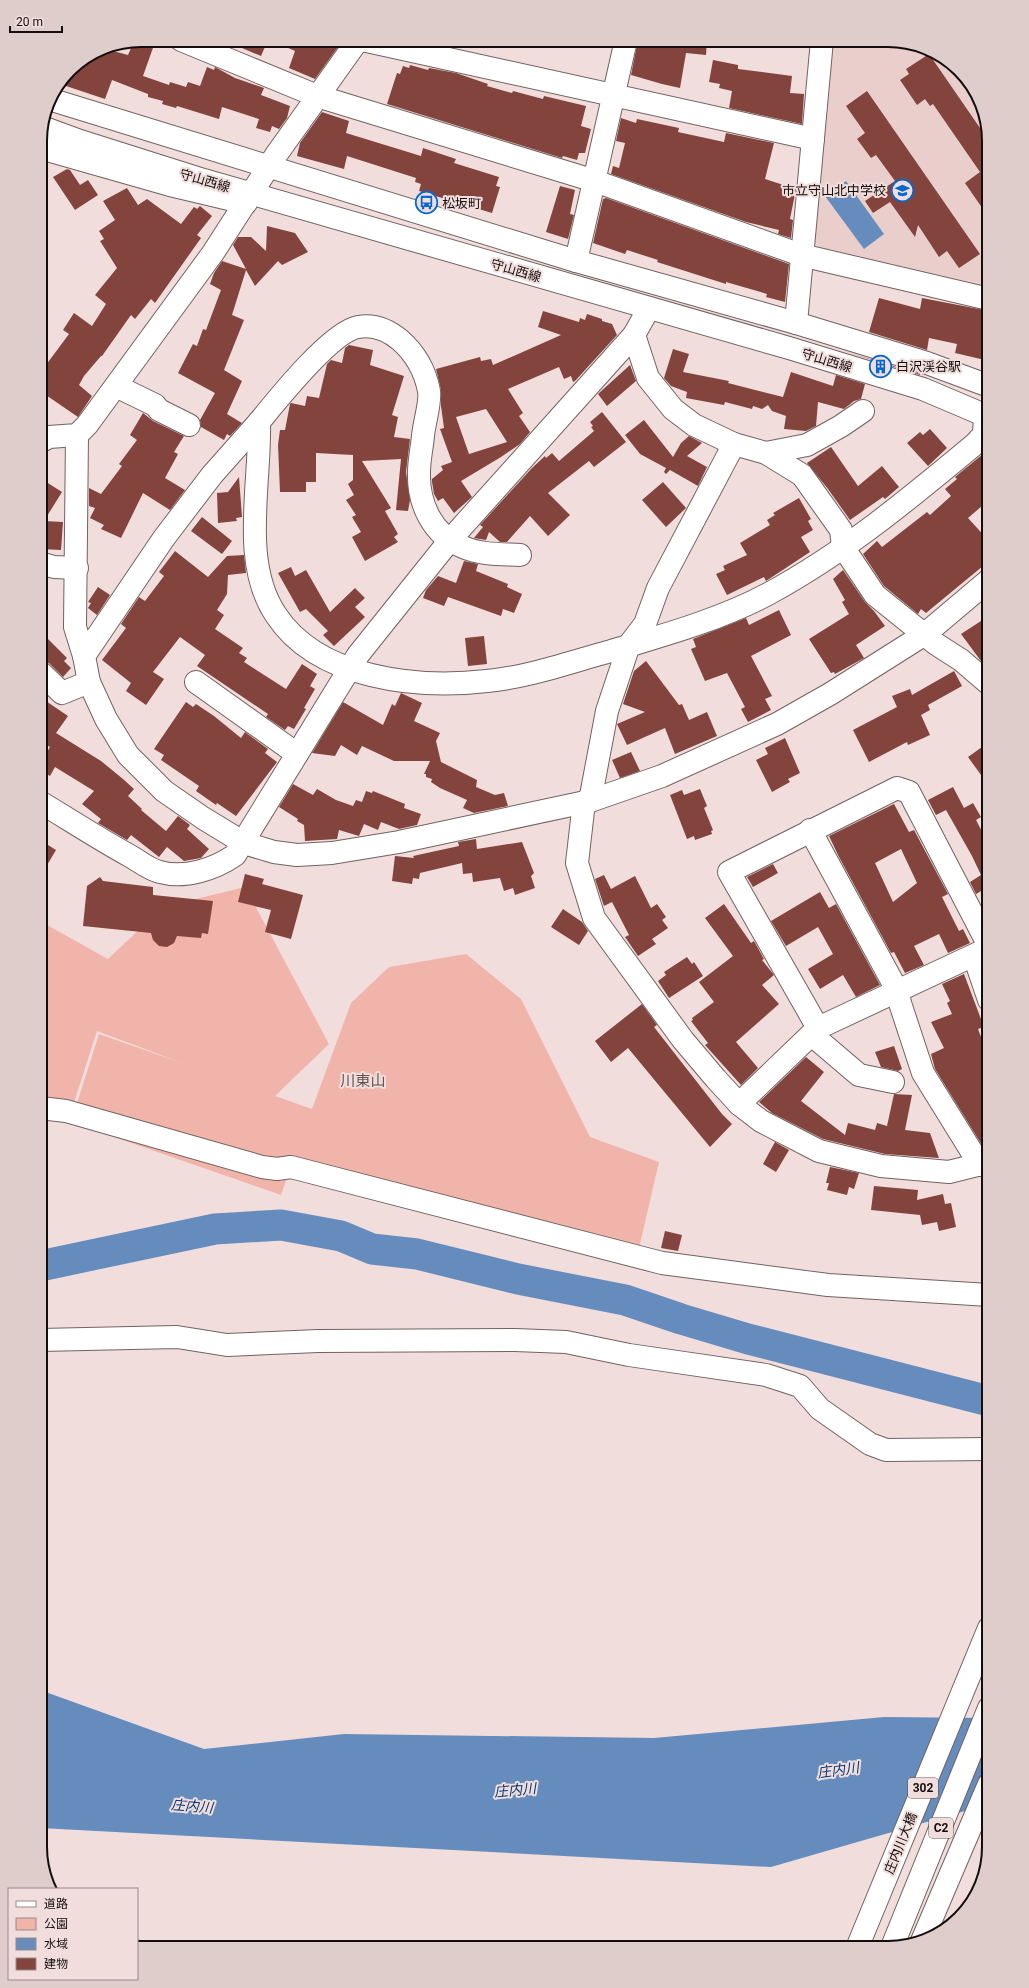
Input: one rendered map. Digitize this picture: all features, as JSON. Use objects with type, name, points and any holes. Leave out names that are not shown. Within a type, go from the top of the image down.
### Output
[{"type":"main road","points":[[198,47],[317,96],[595,181],[802,255],[982,297]]},
{"type":"main road","points":[[47,438],[77,435],[87,425],[213,253],[269,166],[353,47]]},
{"type":"main road","points":[[393,47],[813,139]]},
{"type":"main road","points":[[576,261],[624,47]]},
{"type":"main road","points":[[796,323],[821,47]]},
{"type":"main road","name":"守山西線","points":[[56,101],[576,261],[796,323],[927,362],[982,383]]},
{"type":"main road","name":"守山西線","points":[[48,129],[80,142],[197,178],[249,198],[649,308],[924,389],[982,422]]},
{"type":"main road","points":[[47,152],[170,185],[249,198]]},
{"type":"main road","points":[[47,806],[97,838],[159,872],[181,874],[214,867],[235,854],[244,843],[348,670],[390,613],[450,540],[634,335],[649,308]]},
{"type":"main road","points":[[84,656],[164,538],[207,481],[277,400],[324,350],[345,331],[358,327],[377,326],[394,334],[411,350],[424,370],[430,393],[419,472],[422,501],[429,517],[438,530],[450,540],[463,547],[483,552],[520,555]]},
{"type":"main road","points":[[634,335],[648,378],[673,408],[694,425],[734,444],[766,453],[802,475],[841,530],[843,547],[875,594],[982,678]]},
{"type":"main road","points":[[116,386],[155,405],[159,410],[189,425]]},
{"type":"main road","points":[[766,453],[807,445],[841,426],[863,411]]},
{"type":"main road","points":[[259,422],[260,451],[255,541],[258,574],[276,616],[297,640],[310,650],[348,670],[432,684],[488,681],[541,670],[706,622],[766,595],[829,559],[843,547],[900,507],[975,444],[982,433]]},
{"type":"main road","points":[[77,435],[77,568],[75,627],[84,656],[89,682],[106,719],[128,755],[164,791],[203,818],[244,843],[274,852],[297,855],[332,853],[399,842],[587,802],[662,776],[777,724],[877,665],[925,634],[982,586]]},
{"type":"main road","points":[[734,444],[658,588],[645,624],[629,645],[607,711],[587,802],[576,863],[594,918],[683,1040],[739,1104],[761,1121],[819,1151],[881,1166],[949,1172],[982,1165]]},
{"type":"main road","points":[[47,565],[54,567],[77,568]]},
{"type":"main road","points":[[47,679],[62,693],[89,682]]},
{"type":"main road","points":[[196,682],[297,754]]},
{"type":"main road","points":[[893,1082],[859,1076],[815,1032],[729,872],[810,830],[898,788],[909,792],[982,946]]},
{"type":"main road","points":[[810,830],[898,992],[900,1003],[923,1073],[982,1160]]},
{"type":"main road","points":[[739,1104],[815,1032],[982,951]]},
{"type":"main road","points":[[47,1109],[66,1110],[262,1167],[278,1169],[291,1167],[662,1263],[828,1285],[982,1295]]},
{"type":"main road","points":[[47,1340],[177,1337],[227,1346],[326,1341],[515,1340],[566,1342],[629,1355],[766,1375],[800,1386],[820,1408],[870,1444],[886,1450],[982,1449]]},
{"type":"main road","name":"庄内川大橋","points":[[860,1941],[982,1645]]},
{"type":"main road","name":"C2","points":[[895,1940],[982,1725]]},
{"type":"main road","name":"C2","points":[[925,1933],[982,1800]]},
{"type":"shaded area","name":"市立守山北中学校","points":[[827,47],[895,47],[913,50],[935,60],[955,74],[963,84],[975,105],[982,134],[982,284],[819,247],[811,239]]},
{"type":"green space","points":[[245,887],[329,1044],[275,1096],[312,1109],[351,1003],[389,967],[466,954],[521,999],[590,1137],[659,1162],[639,1248],[543,1221],[531,1239],[289,1172],[281,1195],[71,1122],[99,1034],[182,1063],[97,1031],[68,1121],[47,1110],[47,925],[108,959],[163,907]]},
{"type":"water","points":[[846,181],[884,234],[864,249],[825,196]]},
{"type":"water","name":"庄内川","points":[[47,1693],[204,1749],[344,1734],[654,1738],[884,1717],[982,1718],[982,1806],[771,1867],[47,1828]]},
{"type":"building","points":[[131,47],[153,47],[143,76],[169,85],[170,82],[186,87],[188,82],[200,86],[207,67],[214,70],[215,67],[235,78],[264,88],[261,95],[290,106],[287,118],[279,129],[272,126],[270,132],[256,128],[259,119],[222,107],[219,119],[177,106],[176,108],[162,104],[163,101],[148,97],[148,94],[112,80],[105,99],[65,86],[74,74],[84,66],[105,54],[114,51],[128,55]]},
{"type":"building","points":[[240,47],[265,47],[261,56]]},
{"type":"building","points":[[286,47],[338,47],[315,79],[289,68],[295,51]]},
{"type":"building","points":[[637,47],[707,47],[706,55],[686,53],[680,88],[631,75]]},
{"type":"building","points":[[927,55],[932,58],[981,130],[982,208],[965,183],[980,172],[933,104],[930,106],[925,99],[917,105],[900,80],[909,74],[906,69]]},
{"type":"building","points":[[713,60],[738,65],[738,69],[792,76],[790,93],[804,94],[802,124],[729,108],[732,91],[719,88],[720,84],[709,82]]},
{"type":"building","points":[[410,65],[428,70],[429,68],[456,73],[488,84],[487,86],[512,93],[513,91],[543,99],[544,96],[586,106],[581,126],[591,129],[585,153],[579,153],[577,160],[563,156],[562,158],[387,104],[397,73],[400,74],[403,66],[409,68]]},
{"type":"building","points":[[867,91],[980,254],[959,268],[947,251],[939,257],[918,225],[915,237],[890,202],[873,213],[865,201],[895,181],[876,155],[871,158],[857,139],[865,133],[846,106]]},
{"type":"building","points":[[322,112],[349,121],[346,133],[421,156],[423,148],[456,159],[454,163],[499,177],[496,186],[500,187],[492,213],[419,191],[421,184],[415,182],[416,178],[347,156],[344,169],[297,156],[300,143]]},
{"type":"building","points":[[621,118],[636,123],[637,119],[679,128],[678,132],[724,142],[726,133],[774,143],[765,179],[796,189],[790,219],[793,220],[791,238],[778,234],[779,230],[746,222],[611,174],[613,166],[619,168],[625,143],[616,141]]},
{"type":"building","points":[[67,169],[70,170],[80,185],[88,180],[98,195],[75,210],[53,177]]},
{"type":"building","points":[[560,186],[575,190],[570,214],[574,215],[568,239],[546,232]]},
{"type":"building","points":[[127,188],[138,205],[147,199],[181,224],[194,207],[197,209],[200,206],[212,216],[197,235],[201,238],[155,303],[151,299],[135,319],[131,315],[102,356],[84,376],[79,385],[92,396],[78,417],[47,396],[47,364],[69,334],[63,330],[74,313],[92,326],[106,304],[95,295],[117,268],[100,241],[104,239],[99,231],[115,220],[103,201]]},
{"type":"building","points":[[606,198],[789,264],[785,302],[766,297],[767,294],[726,282],[726,284],[657,262],[658,260],[627,250],[625,254],[593,243],[603,199]]},
{"type":"building","points":[[267,226],[295,233],[308,252],[282,265],[278,261],[255,286],[246,270],[232,315],[244,320],[224,370],[242,381],[227,414],[242,423],[230,436],[227,434],[224,440],[201,427],[200,420],[215,393],[178,373],[193,344],[197,346],[203,329],[206,330],[221,290],[210,284],[214,273],[222,261],[246,269],[233,245],[238,237],[251,237],[266,251]]},
{"type":"building","points":[[879,298],[920,309],[922,298],[982,310],[982,359],[955,353],[957,344],[929,338],[927,350],[869,332]]},
{"type":"building","points":[[543,311],[579,322],[580,318],[585,320],[587,314],[612,324],[617,335],[573,382],[571,376],[564,379],[559,367],[508,389],[523,413],[519,416],[530,432],[520,444],[461,481],[472,497],[454,513],[443,498],[438,501],[434,494],[432,482],[432,479],[443,470],[441,466],[452,462],[440,429],[444,428],[441,406],[441,390],[436,369],[480,357],[481,361],[491,359],[493,365],[561,335],[538,327]],"holes":[[[486,409],[507,442],[469,454],[456,417]]]},
{"type":"building","points":[[349,345],[373,350],[370,365],[404,376],[392,415],[398,417],[394,437],[410,439],[406,472],[410,500],[408,511],[396,510],[401,459],[362,461],[391,508],[385,511],[398,534],[394,537],[398,542],[365,561],[352,537],[361,532],[352,517],[356,515],[346,500],[354,495],[348,484],[353,480],[353,455],[316,453],[316,482],[306,482],[306,492],[280,492],[278,445],[280,430],[285,430],[290,404],[305,406],[307,396],[319,398],[327,364],[331,360],[342,363],[345,348]]},
{"type":"building","points":[[673,349],[689,354],[683,372],[729,381],[728,383],[783,397],[791,372],[833,386],[836,375],[865,384],[861,399],[854,401],[844,409],[818,402],[816,426],[806,431],[784,429],[786,416],[772,411],[768,405],[762,409],[753,406],[752,409],[725,402],[724,405],[686,398],[687,392],[671,386],[664,378]]},
{"type":"building","points":[[843,351],[920,374],[920,375]]},
{"type":"building","points":[[630,365],[636,381],[607,406],[598,394]]},
{"type":"building","points":[[602,412],[626,442],[594,467],[589,461],[548,493],[570,515],[548,536],[530,516],[507,542],[500,542],[489,532],[486,540],[474,538],[483,527],[480,525],[532,468],[545,456],[546,458],[552,453],[559,461],[594,431],[590,422]]},
{"type":"building","points":[[143,413],[153,421],[184,436],[174,452],[178,454],[165,478],[185,490],[170,510],[143,493],[121,538],[101,529],[104,525],[90,518],[95,508],[89,506],[89,488],[101,494],[122,466],[119,464],[137,440],[130,435]]},
{"type":"building","points":[[644,420],[673,457],[681,443],[689,436],[702,443],[687,456],[707,467],[698,486],[670,470],[666,474],[664,472],[666,468],[640,454],[625,435]]},
{"type":"building","points":[[930,429],[947,448],[928,466],[907,443],[920,432],[923,435]]},
{"type":"building","points":[[831,447],[858,486],[882,466],[899,487],[885,499],[883,497],[850,520],[807,463]]},
{"type":"building","points":[[982,455],[982,506],[968,518],[982,533],[982,567],[926,613],[921,609],[918,614],[884,586],[863,554],[877,541],[882,547],[927,512],[930,515],[951,496],[945,489],[957,479],[955,477]]},
{"type":"building","points":[[239,477],[242,517],[236,518],[237,521],[218,523],[217,493],[228,492]]},
{"type":"building","points":[[47,482],[62,492],[47,516]]},
{"type":"building","points":[[663,482],[686,508],[666,527],[642,500]]},
{"type":"building","points":[[799,498],[811,519],[808,521],[813,530],[801,537],[810,552],[766,581],[764,577],[727,595],[716,574],[725,570],[723,566],[747,555],[740,543],[770,525],[767,520],[775,515],[773,513]]},
{"type":"building","points":[[202,517],[232,541],[222,554],[191,531]]},
{"type":"building","points":[[47,521],[63,522],[61,550],[47,549]]},
{"type":"building","points":[[175,551],[208,577],[227,556],[244,555],[246,573],[228,575],[227,594],[217,610],[224,615],[215,629],[243,648],[239,653],[247,658],[244,662],[286,689],[302,664],[317,674],[310,686],[315,689],[304,708],[306,709],[294,729],[288,726],[285,730],[266,717],[268,714],[197,666],[205,655],[180,637],[153,672],[164,679],[146,705],[126,691],[131,683],[102,660],[126,628],[121,624],[139,597],[145,601],[164,576],[159,572]]},
{"type":"building","points":[[464,561],[478,564],[476,571],[508,584],[507,587],[522,594],[514,613],[503,609],[501,616],[448,597],[444,606],[423,598],[426,590],[438,576],[456,583]]},
{"type":"building","points":[[291,567],[295,576],[306,570],[330,612],[355,588],[365,598],[355,607],[365,617],[334,646],[323,635],[328,631],[306,609],[300,612],[278,573]]},
{"type":"building","points":[[843,570],[865,602],[885,626],[856,645],[864,658],[835,674],[834,672],[831,673],[809,639],[849,614],[842,602],[845,600],[833,579]]},
{"type":"building","points":[[98,587],[110,595],[97,615],[88,608],[91,603],[88,602]]},
{"type":"building","points":[[779,610],[791,635],[751,656],[772,696],[765,699],[771,710],[748,722],[741,709],[745,707],[727,673],[705,681],[691,649],[696,647],[693,639],[746,618],[749,625]]},
{"type":"building","points":[[981,621],[982,660],[981,661],[961,634]]},
{"type":"building","points":[[484,636],[487,664],[468,666],[465,638]]},
{"type":"building","points":[[47,638],[67,658],[64,661],[71,668],[63,677],[47,662]]},
{"type":"building","points":[[646,661],[679,705],[682,704],[689,720],[707,712],[717,736],[675,754],[665,728],[627,745],[617,724],[645,712],[623,704],[634,671]]},
{"type":"building","points":[[954,671],[962,686],[928,705],[930,710],[921,715],[930,735],[908,745],[907,742],[869,762],[853,730],[897,707],[892,696],[910,689],[912,695]]},
{"type":"building","points":[[401,693],[422,703],[414,721],[440,733],[436,741],[441,762],[477,780],[476,787],[495,795],[504,793],[508,806],[474,813],[463,808],[467,800],[440,788],[431,782],[432,779],[426,777],[426,774],[424,774],[430,761],[394,761],[362,746],[357,755],[341,745],[335,756],[312,753],[343,702],[383,725],[392,704],[395,706]]},
{"type":"building","points":[[47,702],[68,716],[56,733],[101,761],[123,779],[134,789],[128,796],[142,809],[141,810],[166,831],[178,816],[190,825],[187,829],[209,849],[201,858],[184,861],[167,847],[159,857],[131,835],[127,840],[98,823],[101,819],[82,804],[94,791],[55,767],[50,776],[47,774],[47,752],[50,747],[47,745]]},
{"type":"building","points":[[186,702],[193,707],[196,704],[214,716],[241,738],[245,732],[268,749],[265,753],[277,762],[236,816],[217,803],[216,805],[196,791],[199,786],[161,760],[164,755],[154,749]]},
{"type":"building","points":[[785,738],[800,773],[788,779],[790,782],[772,792],[756,760],[768,754],[765,748]]},
{"type":"building","points":[[982,747],[982,776],[968,757]]},
{"type":"building","points":[[631,752],[640,771],[620,778],[612,760]]},
{"type":"building","points":[[293,784],[313,795],[317,789],[336,800],[353,806],[356,800],[362,802],[366,791],[372,793],[373,791],[405,804],[404,808],[421,814],[417,825],[399,829],[381,822],[378,830],[364,824],[359,836],[339,830],[337,839],[305,841],[304,825],[297,821],[298,819],[279,807]]},
{"type":"building","points":[[953,787],[964,808],[973,803],[981,817],[976,820],[982,832],[982,890],[976,894],[970,882],[981,875],[972,856],[946,810],[936,815],[928,800]]},
{"type":"building","points":[[700,789],[707,806],[704,808],[713,830],[711,831],[712,834],[695,840],[694,836],[687,839],[670,795],[682,790],[684,795]]},
{"type":"building","points":[[894,804],[909,832],[914,830],[948,894],[942,897],[959,931],[963,929],[970,943],[948,953],[939,934],[914,946],[924,965],[905,973],[894,952],[891,953],[829,836]],"holes":[[[901,849],[917,883],[893,902],[875,863]]]},
{"type":"building","points":[[476,839],[477,849],[522,842],[534,873],[531,876],[535,888],[515,895],[513,888],[504,891],[500,878],[473,882],[472,873],[463,874],[462,863],[420,873],[419,879],[413,878],[412,884],[392,881],[395,856],[414,858],[413,856],[459,846],[458,842]]},
{"type":"building","points":[[47,844],[56,850],[47,865]]},
{"type":"building","points":[[773,864],[778,873],[753,887],[747,877]]},
{"type":"building","points":[[245,874],[264,879],[262,884],[303,895],[291,939],[265,932],[271,910],[238,902]]},
{"type":"building","points":[[604,875],[611,889],[635,876],[651,908],[657,904],[666,917],[662,920],[668,928],[652,939],[656,944],[638,956],[625,937],[629,935],[612,902],[604,906],[595,879]]},
{"type":"building","points":[[100,877],[103,881],[153,887],[153,895],[213,901],[208,934],[202,933],[201,938],[177,936],[174,943],[167,947],[159,946],[153,940],[151,933],[83,926],[87,886]]},
{"type":"building","points":[[820,892],[829,908],[836,904],[880,985],[856,997],[843,975],[820,989],[808,969],[833,954],[818,927],[786,946],[771,921]]},
{"type":"building","points":[[724,904],[751,943],[754,941],[764,959],[762,960],[774,975],[762,985],[779,1004],[736,1042],[758,1068],[741,1085],[705,1045],[708,1043],[691,1021],[693,1020],[692,1018],[714,1002],[699,982],[733,956],[705,918]]},
{"type":"building","points":[[563,909],[582,922],[588,931],[579,945],[551,927]]},
{"type":"building","points":[[687,957],[692,964],[694,962],[703,976],[669,998],[658,981],[666,975],[664,972]]},
{"type":"building","points":[[964,974],[982,1022],[982,1028],[978,1029],[982,1040],[982,1145],[935,1069],[931,1054],[944,1048],[931,1022],[952,1014],[947,1003],[950,1001],[942,984]]},
{"type":"building","points":[[642,1004],[657,1025],[654,1027],[722,1114],[732,1124],[710,1147],[628,1048],[611,1062],[595,1041]]},
{"type":"building","points":[[894,1046],[902,1069],[898,1071],[881,1067],[875,1052]]},
{"type":"building","points":[[806,1057],[824,1072],[801,1101],[845,1135],[848,1123],[875,1130],[877,1123],[887,1126],[894,1094],[912,1095],[905,1130],[930,1133],[939,1158],[885,1154],[823,1139],[772,1113],[759,1102]]},
{"type":"building","points":[[775,1142],[789,1150],[776,1172],[763,1164]]},
{"type":"building","points":[[830,1167],[859,1173],[854,1189],[849,1187],[847,1195],[827,1190],[829,1183],[826,1183]]},
{"type":"building","points":[[874,1186],[918,1190],[917,1200],[943,1194],[945,1204],[951,1203],[956,1227],[939,1231],[937,1222],[922,1225],[920,1215],[871,1210]]},
{"type":"building","points":[[665,1231],[682,1235],[678,1251],[661,1248]]},
{"type":"waterway","points":[[47,1265],[215,1229],[281,1225],[341,1236],[372,1249],[417,1254],[518,1279],[625,1300],[748,1339],[982,1399]]},
{"type":"place","name":"市立守山北中学校","points":[[902,190]]},
{"type":"place","name":"松坂町","points":[[427,203]]},
{"type":"place","name":"白沢渓谷駅","points":[[881,366]]},
{"type":"district","name":"川東山","points":[[363,1081]]}]
